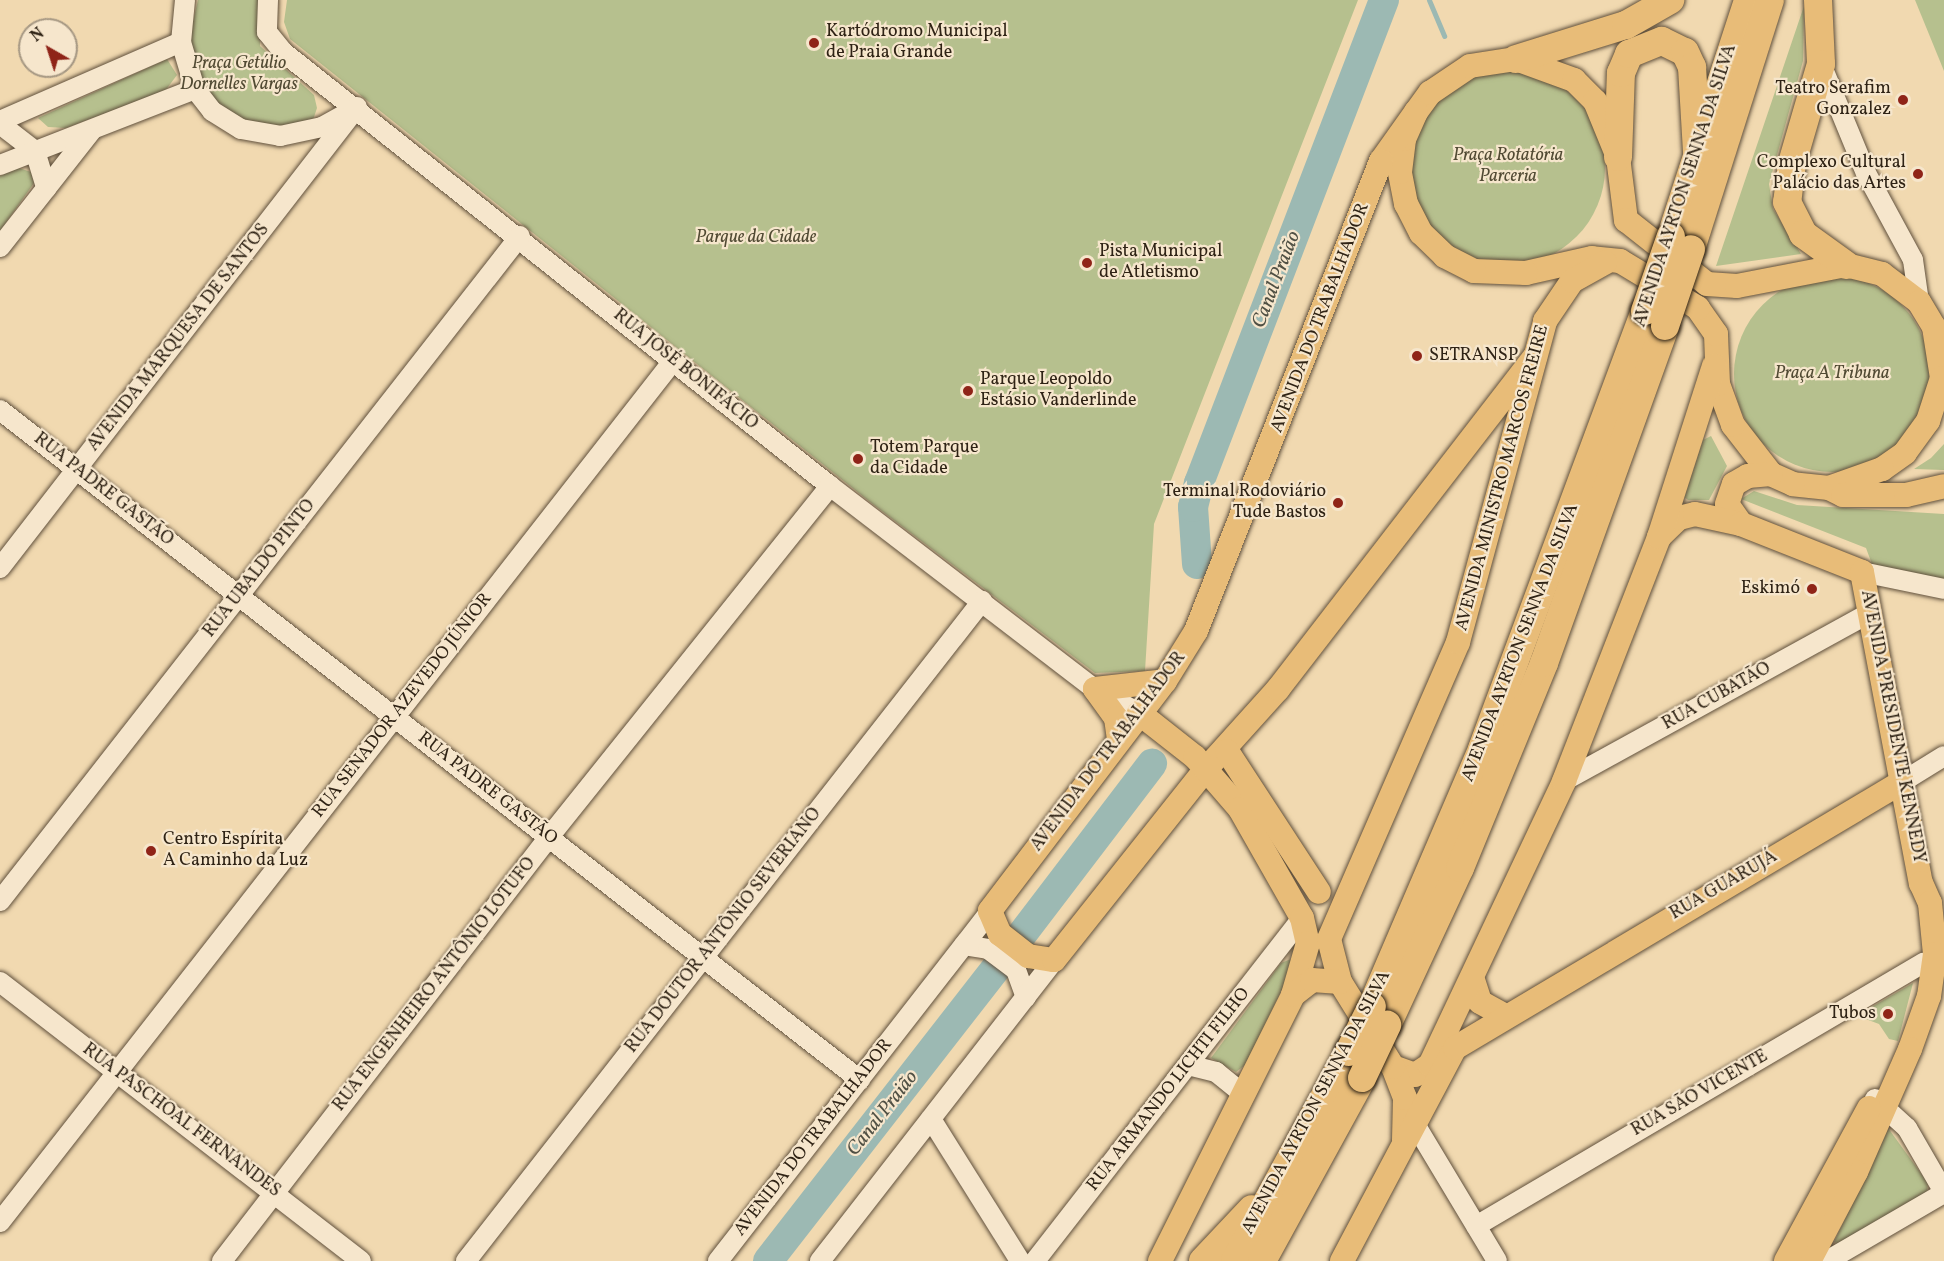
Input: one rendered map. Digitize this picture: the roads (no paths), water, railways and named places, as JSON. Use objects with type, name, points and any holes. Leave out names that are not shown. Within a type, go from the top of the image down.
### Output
[{"type":"highway","points":[[1516,59],[1626,25],[1670,0]]},
{"type":"highway","name":"AVENIDA AYRTON SENNA DA SILVA","points":[[1681,242],[1698,152],[1748,0]]},
{"type":"highway","name":"AVENIDA AYRTON SENNA DA SILVA","points":[[1266,1256],[1362,1078],[1379,1015],[1482,749],[1655,319],[1770,0]]},
{"type":"highway","points":[[1818,0],[1821,64],[1792,163],[1787,202],[1803,234],[1846,265]]},
{"type":"highway","points":[[1618,157],[1622,73],[1629,54],[1662,41],[1685,52],[1692,67],[1698,152]]},
{"type":"highway","name":"AVENIDA AYRTON SENNA DA SILVA","points":[[1235,1261],[1349,1052],[1379,1015]]},
{"type":"highway","points":[[1203,1261],[1246,1217],[1296,1149]]},
{"type":"main road","points":[[1393,1067],[1415,1075],[1430,1065],[1473,980],[1564,781],[1659,537],[1715,363],[1716,334],[1698,308],[1630,264],[1592,258],[1526,273],[1474,271],[1445,256],[1421,233],[1406,204],[1400,172],[1404,139],[1416,112],[1430,93],[1459,72],[1493,60],[1516,59],[1574,80],[1595,101],[1618,157],[1618,187],[1626,220],[1635,231],[1707,284],[1737,286],[1846,265],[1882,274],[1919,302],[1939,332],[1940,398],[1919,437],[1882,469],[1829,488]]},
{"type":"main road","name":"AVENIDA DO TRABALHADOR","points":[[990,911],[1165,681],[1208,606],[1381,161],[1416,112]]},
{"type":"main road","name":"AVENIDA MINISTRO MARCOS FREIRE","points":[[1410,1133],[1405,1098],[1393,1067],[1340,982],[1329,939],[1350,882],[1413,754],[1458,642],[1545,321],[1562,291],[1610,261]]},
{"type":"main road","points":[[990,911],[994,941],[1022,963],[1054,960],[1206,769],[1227,751],[1535,357]]},
{"type":"main road","points":[[1715,363],[1733,425],[1771,474],[1793,484],[1829,488],[1843,495],[1906,495],[1944,502]]},
{"type":"main road","points":[[1741,525],[1727,504],[1729,492],[1740,478],[1771,474]]},
{"type":"main road","points":[[1906,495],[1944,486]]},
{"type":"main road","points":[[1659,537],[1691,514],[1741,525],[1862,572]]},
{"type":"main road","name":"AVENIDA PRESIDENTE KENNEDY","points":[[1809,1261],[1880,1103],[1934,955],[1862,572]]},
{"type":"main road","points":[[1119,740],[1116,718],[1095,689],[1165,681]]},
{"type":"main road","points":[[1139,713],[1206,769],[1240,809],[1296,908],[1308,943],[1293,995],[1160,1261]]},
{"type":"main road","points":[[1227,751],[1319,892]]},
{"type":"main road","name":"RUA GUARUJÁ","points":[[1342,1261],[1452,1052],[1503,1015],[1902,782]]},
{"type":"main road","points":[[1296,908],[1319,892],[1330,894],[1350,882]]},
{"type":"main road","points":[[1293,995],[1312,980],[1340,982]]},
{"type":"main road","points":[[1473,980],[1480,1002],[1503,1015]]},
{"type":"main road","name":"AVENIDA PRESIDENTE KENNEDY","points":[[1786,1261],[1880,1103]]},
{"type":"street","points":[[185,0],[181,42],[195,89],[212,111],[241,129],[280,136],[328,132]]},
{"type":"street","name":"RUA JOSÉ BONIFÁCIO","points":[[268,0],[267,32],[283,52],[357,107],[520,236],[830,486],[1095,689],[1139,713]]},
{"type":"street","points":[[46,188],[35,151],[0,122],[181,42]]},
{"type":"street","points":[[1821,64],[1866,173],[1913,260],[1919,302]]},
{"type":"street","points":[[0,165],[195,89]]},
{"type":"street","name":"AVENIDA MARQUESA DE SANTOS","points":[[0,568],[77,470],[328,132],[357,107]]},
{"type":"street","points":[[0,247],[93,128]]},
{"type":"street","name":"RUA UBALDO PINTO","points":[[0,901],[520,236]]},
{"type":"street","name":"RUA SENADOR AZEVEDO JÚNIOR","points":[[0,1221],[673,361]]},
{"type":"street","name":"RUA PADRE GASTÃO","points":[[0,410],[860,1080]]},
{"type":"street","name":"RUA ENGENHEIRO ANTÔNIO LOTUFO","points":[[222,1261],[549,837],[830,486]]},
{"type":"street","points":[[1862,572],[1944,588]]},
{"type":"street","name":"RUA DOUTOR ANTÔNIO SEVERIANO","points":[[466,1261],[982,601]]},
{"type":"street","name":"RUA CUBATÃO","points":[[1564,781],[1870,613]]},
{"type":"street","name":"RUA GUARUJÁ","points":[[1902,782],[1944,756]]},
{"type":"street","name":"RUA ARMANDO LICHTI FILHO","points":[[1035,1261],[1188,1065],[1296,908]]},
{"type":"street","name":"AVENIDA DO TRABALHADOR","points":[[718,1261],[990,911]]},
{"type":"street","points":[[964,945],[994,941]]},
{"type":"street","name":"RUA SÃO VICENTE","points":[[1476,1226],[1934,955]]},
{"type":"street","points":[[820,1261],[1054,960]]},
{"type":"street","points":[[1022,963],[1026,997]]},
{"type":"street","name":"RUA PASCHOAL FERNANDES","points":[[0,982],[275,1192],[361,1261]]},
{"type":"street","points":[[1188,1065],[1216,1072],[1243,1094]]},
{"type":"street","points":[[1827,1261],[1944,1192],[1907,1128],[1880,1103]]},
{"type":"street","points":[[931,1119],[1020,1261]]},
{"type":"street","points":[[1410,1133],[1476,1226],[1497,1261]]},
{"type":"waterway","name":"Canal Praião","points":[[1197,564],[1193,507],[1199,483],[1384,0]]},
{"type":"waterway","points":[[1429,0],[1444,36]]},
{"type":"waterway","name":"Canal Praião","points":[[1020,937],[1152,764]]},
{"type":"waterway","name":"Canal Praião","points":[[768,1261],[997,967]]},
{"type":"place","name":"Kartódromo Municipal de Praia Grande","points":[[814,43]]},
{"type":"place","name":"Teatro Serafim Gonzalez","points":[[1903,100]]},
{"type":"place","name":"Complexo Cultural Palácio das Artes","points":[[1918,174]]},
{"type":"place","name":"Pista Municipal de Atletismo","points":[[1087,263]]},
{"type":"place","name":"SETRANSP","points":[[1417,356]]},
{"type":"place","name":"Parque Leopoldo Estásio Vanderlinde","points":[[968,391]]},
{"type":"place","name":"Totem Parque da Cidade","points":[[858,459]]},
{"type":"place","name":"Terminal Rodoviário Tude Bastos","points":[[1338,503]]},
{"type":"place","name":"Eskimó","points":[[1812,589]]},
{"type":"place","name":"Centro Espírita A Caminho da Luz","points":[[151,851]]},
{"type":"place","name":"Tubos","points":[[1888,1014]]},
{"type":"park label","name":"Praça Getúlio Dornelles Vargas","points":[[239,76]]},
{"type":"park label","name":"Praça Rotatória Parceria","points":[[1508,167]]},
{"type":"park label","name":"Parque da Cidade","points":[[756,238]]},
{"type":"park label","name":"Praça A Tribuna","points":[[1832,374]]}]
